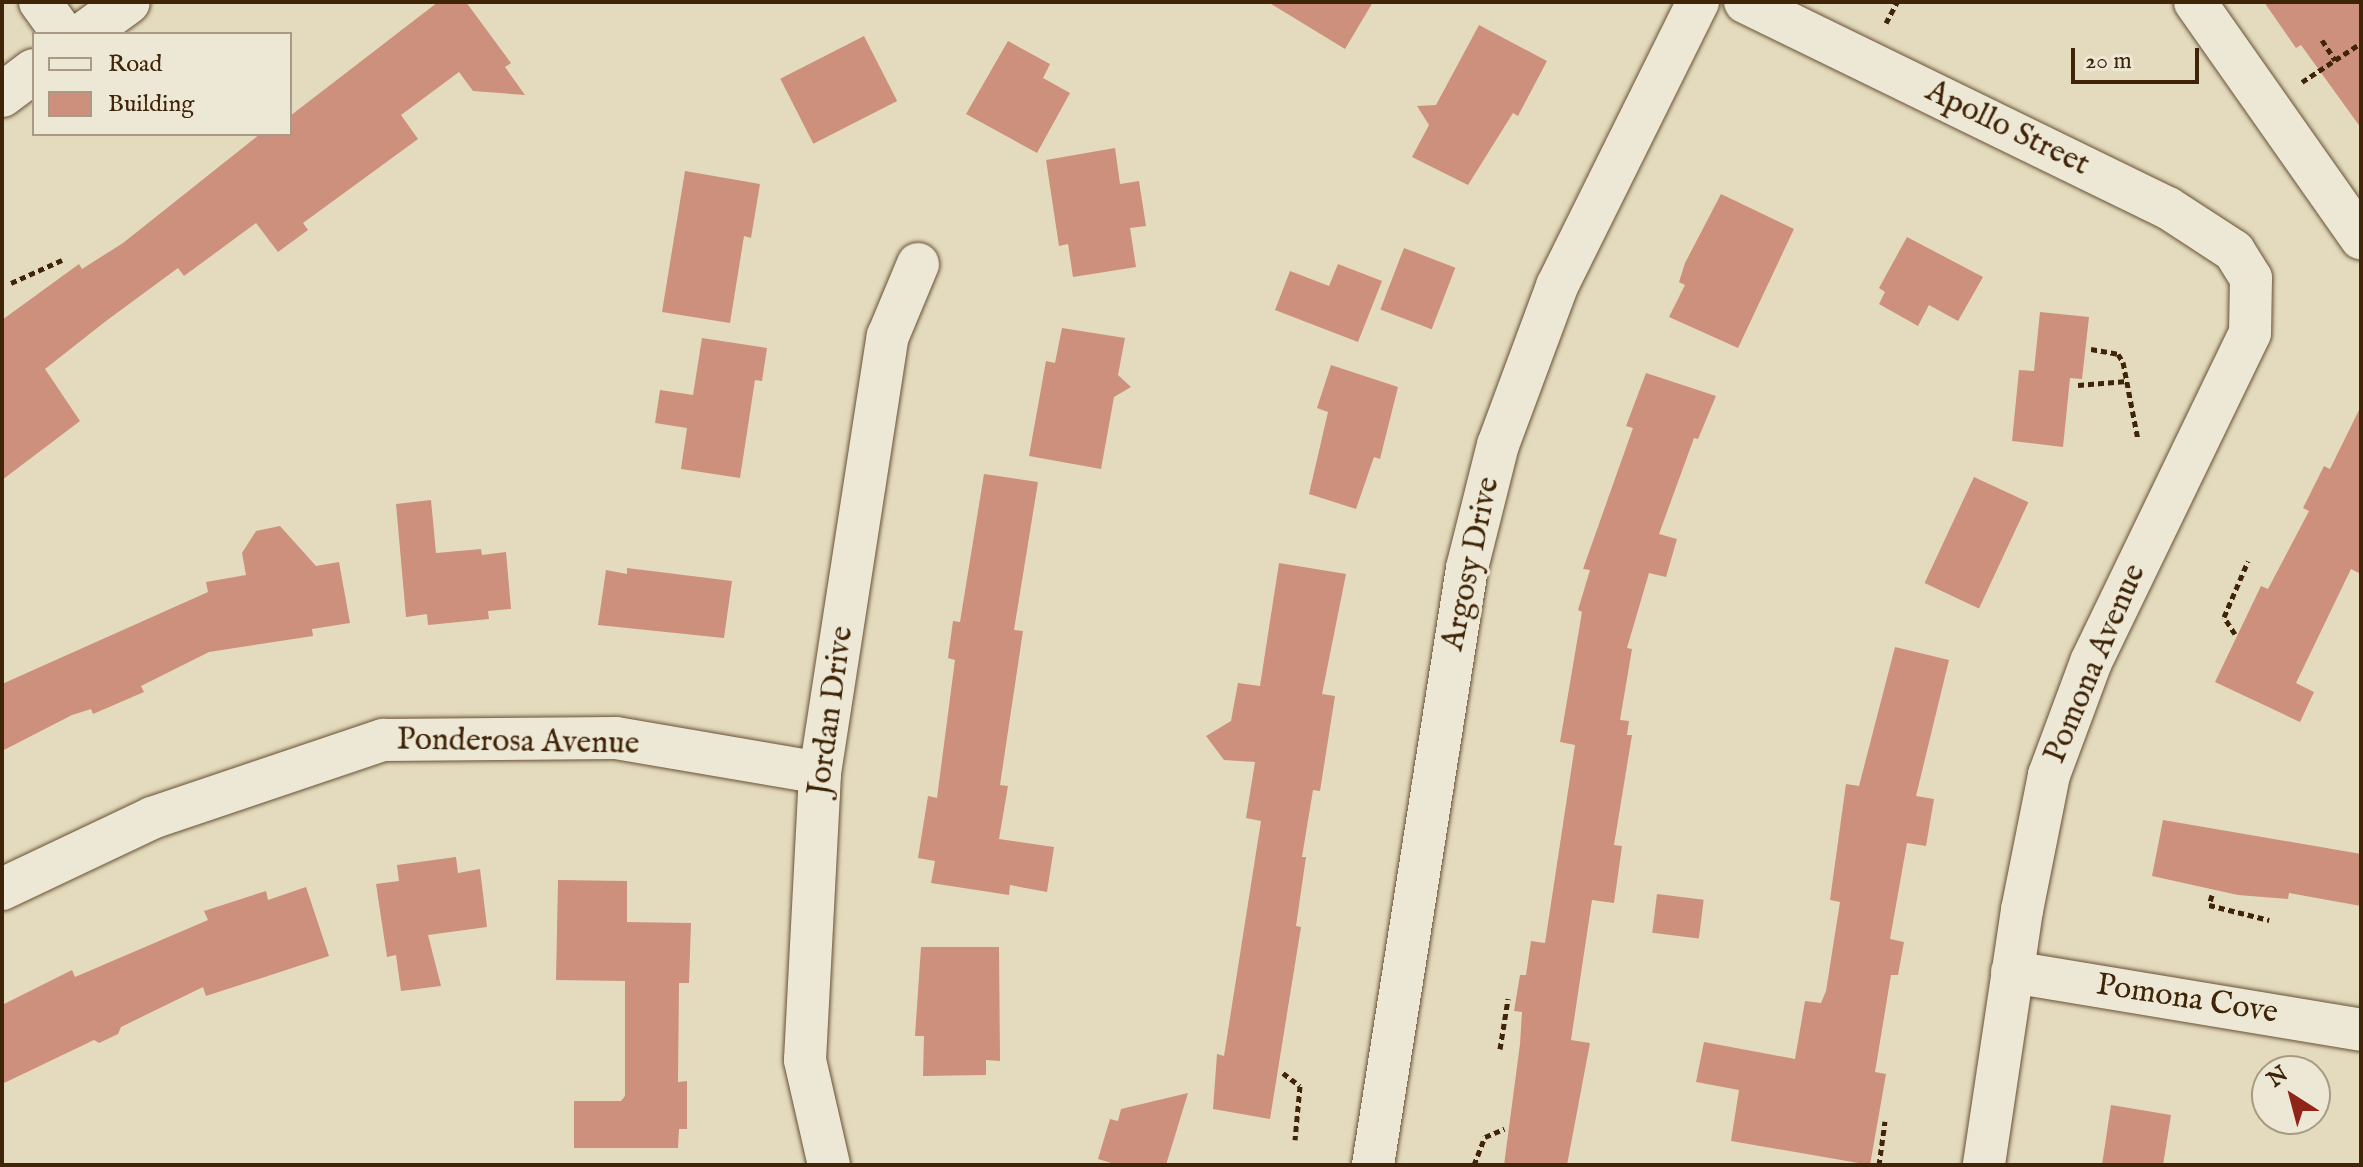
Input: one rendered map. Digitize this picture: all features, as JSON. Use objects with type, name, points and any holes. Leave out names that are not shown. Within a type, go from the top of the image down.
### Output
[{"type":"main road","points":[[87,32],[128,2]]},
{"type":"main road","points":[[2,95],[32,72]]},
{"type":"street","points":[[40,2],[62,32]]},
{"type":"street","name":"Argosy Drive","points":[[1373,1165],[1453,646],[1490,473],[1557,286],[1698,2]]},
{"type":"street","name":"Apollo Street","points":[[1745,2],[2168,208],[2234,251],[2251,278]]},
{"type":"street","points":[[2195,2],[2361,238]]},
{"type":"street","name":"Jordan Drive","points":[[829,1165],[805,1060],[820,773],[888,336],[918,264]]},
{"type":"street","name":"Pomona Avenue","points":[[1984,1165],[2012,972],[2043,800],[2071,709],[2250,333],[2251,278]]},
{"type":"street","name":"Ponderosa Avenue","points":[[2,889],[152,818],[383,740],[616,738],[820,773]]},
{"type":"street","name":"Pomona Cove","points":[[2012,972],[2361,1030]]},
{"type":"path","points":[[2322,40],[2335,60]]},
{"type":"path","points":[[2268,105],[2361,43]]},
{"type":"path","points":[[11,283],[62,260]]},
{"type":"path","points":[[2091,349],[2118,354],[2127,381],[2138,440]]},
{"type":"path","points":[[2078,385],[2127,381]]},
{"type":"path","points":[[2235,634],[2224,617],[2248,561]]},
{"type":"path","points":[[2212,895],[2209,905],[2269,920]]},
{"type":"path","points":[[1500,1049],[1508,999]]},
{"type":"path","points":[[1283,1073],[1296,1078],[1302,1095],[1295,1140]]},
{"type":"path","points":[[1879,1165],[1885,1121]]},
{"type":"path","points":[[1474,1165],[1485,1137],[1504,1129]]},
{"type":"building","points":[[438,2],[466,2],[511,63],[505,67],[525,95],[473,91],[459,72],[401,115],[418,139],[303,223],[308,230],[278,252],[256,223],[184,276],[178,268],[106,321],[45,369],[80,421],[2,480],[2,320],[79,264],[82,269],[123,243],[257,136],[292,136],[292,114]]},
{"type":"building","points":[[1268,2],[1373,2],[1345,49]]},
{"type":"building","points":[[2264,2],[2361,2],[2361,128],[2301,45],[2296,48]]},
{"type":"building","points":[[1479,25],[1547,61],[1518,116],[1513,113],[1468,185],[1412,157],[1429,125],[1417,106],[1436,105]]},
{"type":"building","points":[[864,36],[897,101],[813,144],[780,79]]},
{"type":"building","points":[[1008,41],[1050,64],[1043,78],[1070,93],[1037,153],[966,114]]},
{"type":"building","points":[[1115,148],[1120,184],[1139,181],[1146,226],[1130,228],[1136,267],[1073,277],[1068,244],[1059,246],[1046,160]]},
{"type":"building","points":[[685,171],[760,184],[751,238],[744,236],[730,323],[662,312]]},
{"type":"building","points":[[1721,194],[1794,229],[1738,348],[1669,317],[1685,285],[1679,282],[1685,263]]},
{"type":"building","points":[[1907,237],[1983,277],[1958,321],[1929,305],[1918,326],[1879,304],[1885,292],[1879,288]]},
{"type":"building","points":[[1404,248],[1455,268],[1432,329],[1380,310]]},
{"type":"building","points":[[1338,264],[1382,281],[1358,342],[1275,310],[1290,271],[1329,286]]},
{"type":"building","points":[[2040,312],[2089,317],[2082,379],[2070,378],[2063,447],[2012,441],[2019,370],[2034,371]]},
{"type":"building","points":[[1062,328],[1125,338],[1118,375],[1131,387],[1114,397],[1101,469],[1029,456],[1046,361],[1055,363]]},
{"type":"building","points":[[702,338],[767,348],[762,381],[755,380],[740,478],[681,469],[687,428],[655,423],[660,390],[693,395]]},
{"type":"building","points":[[1331,365],[1398,387],[1380,459],[1374,457],[1356,509],[1309,494],[1328,412],[1317,408]]},
{"type":"building","points":[[1646,373],[1716,396],[1698,439],[1694,438],[1659,534],[1677,539],[1666,577],[1649,573],[1627,648],[1632,649],[1620,720],[1629,721],[1627,735],[1632,735],[1614,845],[1622,846],[1614,903],[1592,900],[1571,1040],[1590,1043],[1567,1165],[1504,1165],[1520,1044],[1522,1012],[1514,1011],[1520,975],[1526,975],[1531,941],[1545,943],[1575,745],[1560,742],[1582,612],[1578,610],[1590,570],[1583,569],[1633,428],[1626,426]]},
{"type":"building","points":[[2361,406],[2361,574],[2351,569],[2296,683],[2314,692],[2300,722],[2215,682],[2261,586],[2268,589],[2309,511],[2303,508],[2324,466],[2330,469]]},
{"type":"building","points":[[984,474],[1038,482],[1014,630],[1023,631],[1000,785],[1008,786],[999,839],[1054,847],[1047,892],[1010,885],[1009,895],[931,883],[935,861],[918,858],[928,796],[937,798],[955,660],[948,658],[953,621],[960,622]]},
{"type":"building","points":[[1974,477],[2028,502],[1979,608],[1925,583]]},
{"type":"building","points":[[431,500],[436,553],[481,549],[482,555],[506,552],[511,609],[488,611],[489,619],[428,625],[427,614],[406,617],[396,504]]},
{"type":"building","points":[[280,526],[316,566],[339,562],[350,623],[312,629],[313,636],[209,652],[141,686],[144,692],[93,714],[91,709],[72,715],[2,751],[2,684],[208,592],[206,582],[246,575],[242,553],[256,531]]},
{"type":"building","points":[[1279,563],[1346,574],[1322,694],[1335,696],[1320,791],[1313,790],[1302,857],[1306,857],[1296,926],[1301,927],[1270,1119],[1213,1109],[1217,1054],[1224,1056],[1261,821],[1246,818],[1255,762],[1224,760],[1206,736],[1231,721],[1238,683],[1260,686]]},
{"type":"building","points":[[627,568],[732,581],[724,638],[598,625],[606,570],[627,574]]},
{"type":"building","points":[[1895,647],[1949,660],[1916,796],[1934,799],[1926,846],[1907,843],[1890,939],[1904,942],[1898,975],[1891,975],[1875,1072],[1886,1074],[1870,1165],[1731,1141],[1739,1090],[1696,1082],[1704,1042],[1795,1059],[1805,1001],[1821,1003],[1826,991],[1840,902],[1830,900],[1846,784],[1859,786]]},
{"type":"building","points":[[2163,820],[2361,854],[2361,906],[2289,893],[2288,899],[2238,895],[2152,876]]},
{"type":"building","points":[[456,857],[458,873],[480,869],[487,927],[428,935],[441,986],[401,991],[396,955],[387,957],[376,884],[399,881],[397,865]]},
{"type":"building","points":[[558,880],[627,881],[627,922],[691,923],[689,983],[679,983],[678,1082],[687,1081],[687,1129],[679,1129],[678,1148],[574,1148],[574,1101],[621,1101],[625,1096],[625,981],[556,980]]},
{"type":"building","points":[[306,887],[329,956],[206,996],[203,987],[121,1027],[118,1034],[99,1043],[94,1040],[2,1084],[2,1005],[72,970],[75,977],[208,920],[204,911],[266,891],[268,900]]},
{"type":"building","points":[[1657,894],[1704,900],[1699,938],[1652,933]]},
{"type":"building","points":[[921,947],[999,947],[1000,1061],[986,1060],[986,1075],[923,1076],[924,1036],[915,1036]]},
{"type":"building","points":[[1188,1093],[1166,1165],[1118,1165],[1098,1159],[1110,1119],[1118,1121],[1121,1109]]},
{"type":"building","points":[[2111,1105],[2171,1115],[2163,1165],[2102,1165]]}]
